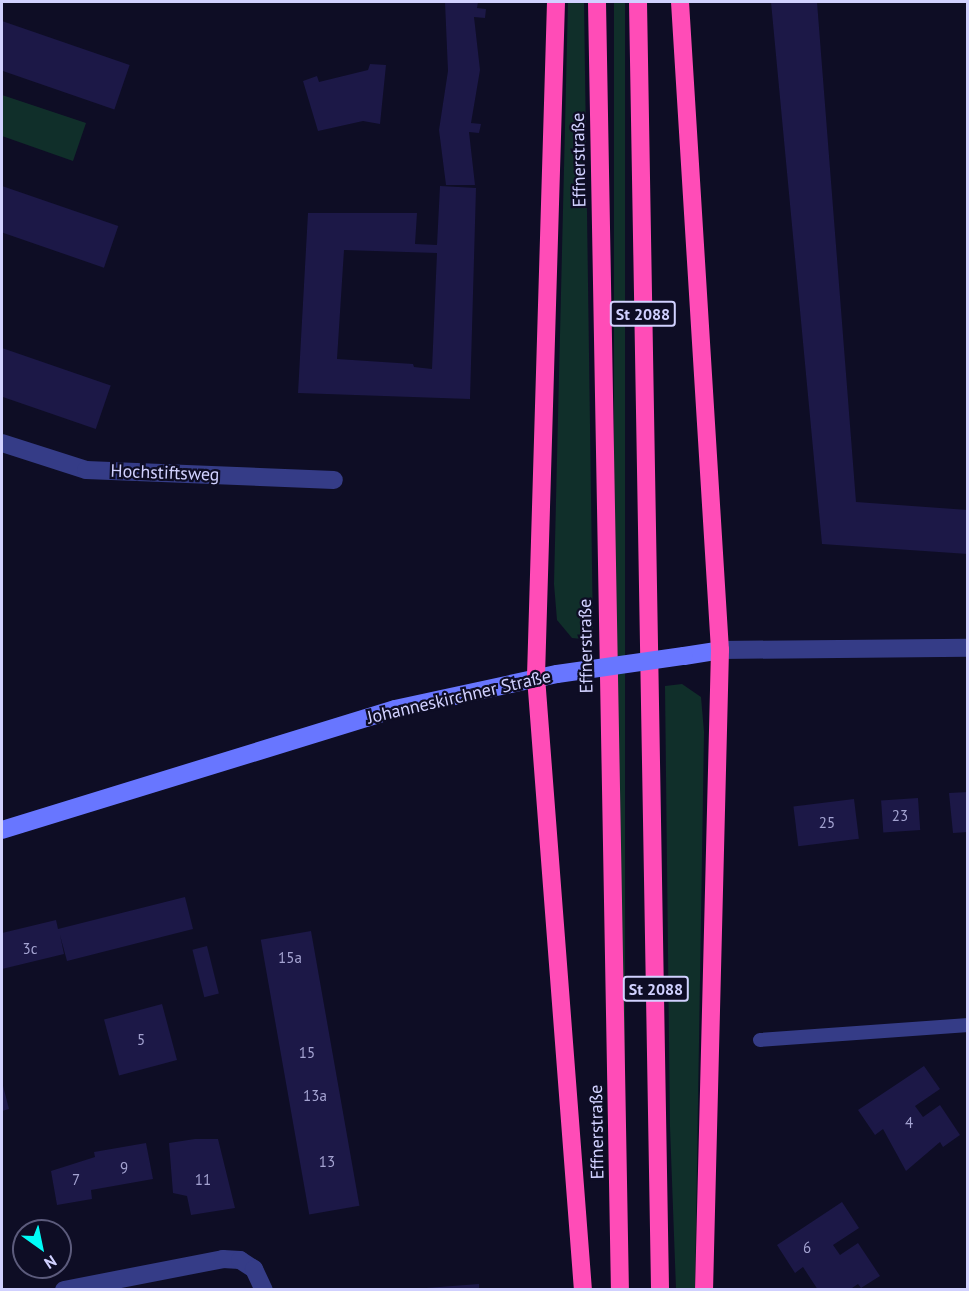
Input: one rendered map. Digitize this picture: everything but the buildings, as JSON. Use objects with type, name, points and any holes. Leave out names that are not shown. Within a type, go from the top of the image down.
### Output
[{"type":"highway","points":[[556,2],[536,677],[583,1290]]},
{"type":"highway","name":"Effnerstraße","points":[[597,2],[620,1290]]},
{"type":"highway","name":"St 2088","points":[[638,2],[660,1290]]},
{"type":"highway","points":[[680,2],[720,651],[704,1290]]},
{"type":"main road","name":"Johanneskirchner Straße","points":[[2,830],[395,709],[536,677],[720,651]]},
{"type":"street","name":"Hochstiftsweg","points":[[2,443],[86,470],[334,480]]},
{"type":"street","name":"Johanneskirchner Straße","points":[[720,651],[968,648]]},
{"type":"street","points":[[64,1290],[224,1259],[240,1260],[254,1269],[264,1290]]},
{"type":"lane","points":[[760,1040],[968,1025]]},
{"type":"green space","points":[[568,2],[584,2],[593,637],[582,639],[572,638],[557,620],[554,584]]},
{"type":"green space","points":[[614,2],[625,2],[625,1289],[614,1289]]},
{"type":"green space","points":[[2,95],[86,123],[73,161],[2,136]]},
{"type":"green space","points":[[682,684],[701,697],[704,732],[695,1289],[676,1289],[670,1127],[665,686]]}]
